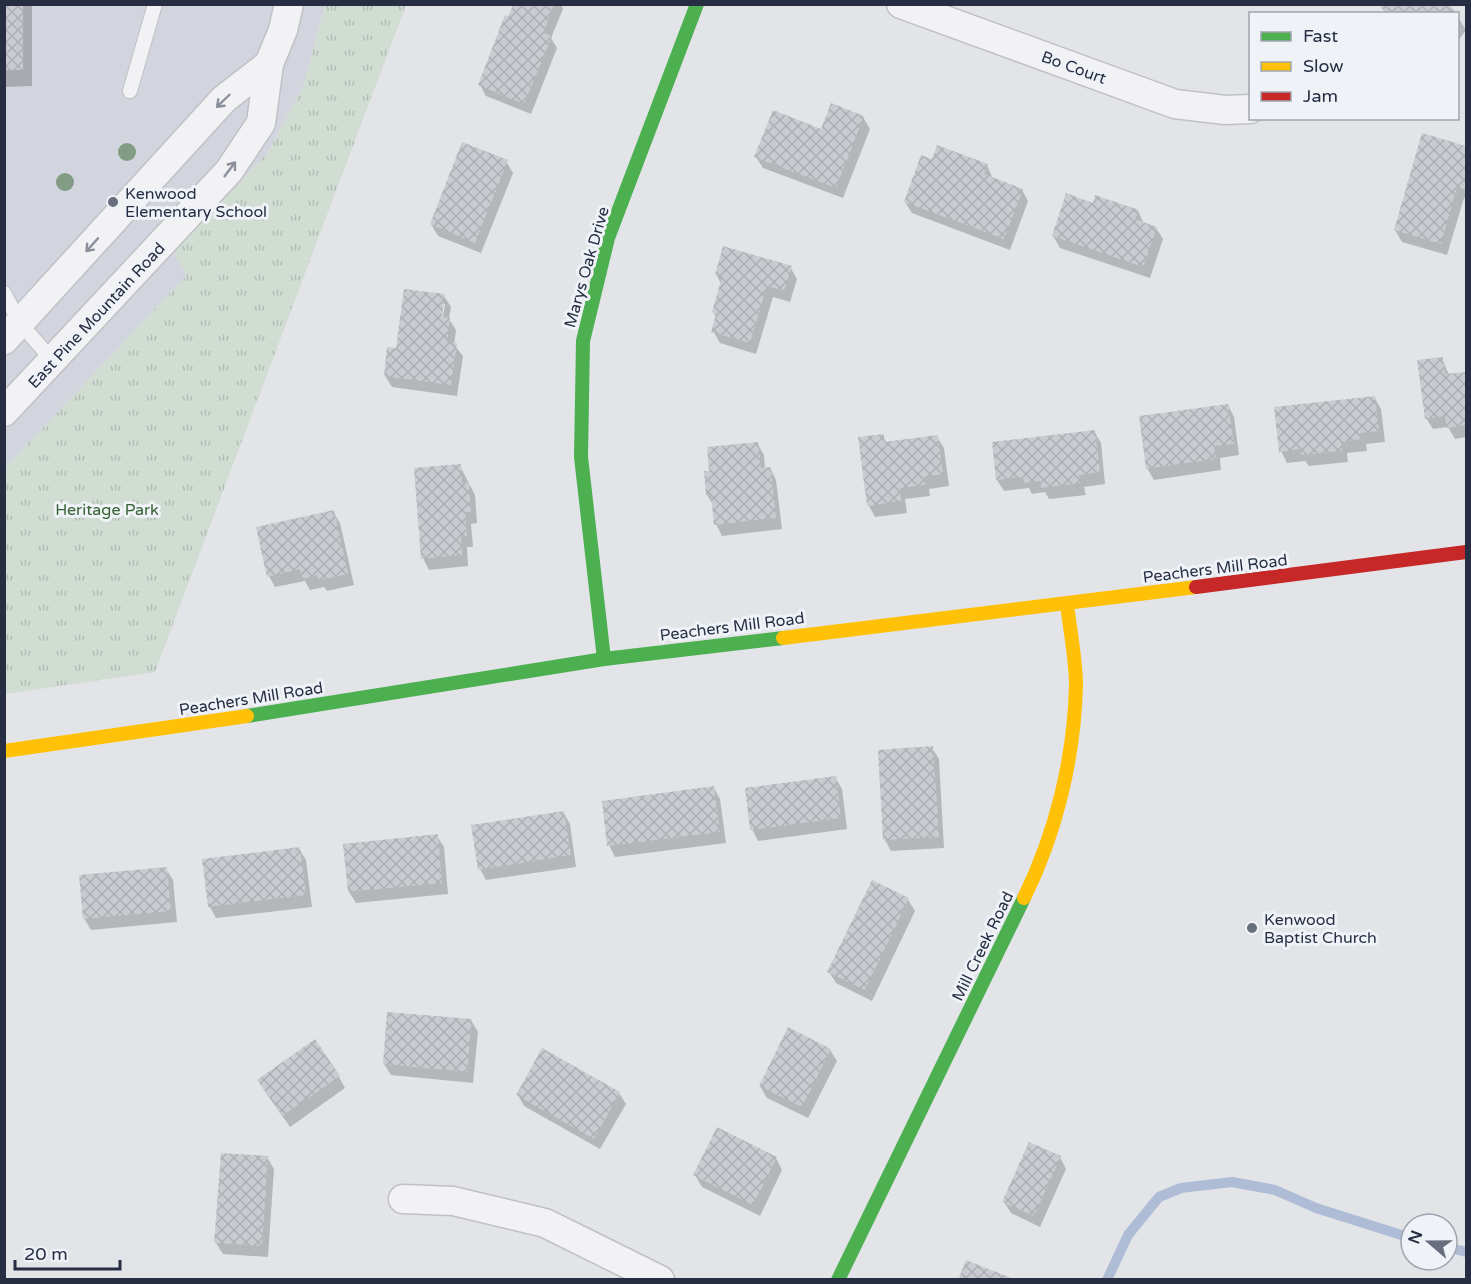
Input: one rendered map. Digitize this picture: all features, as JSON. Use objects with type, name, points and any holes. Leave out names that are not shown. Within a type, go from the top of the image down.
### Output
[{"type":"main road","name":"Marys Oak Drive","points":[[604,659],[581,457],[583,341],[608,238],[697,4]]},
{"type":"main road","name":"Peachers Mill Road","points":[[4,751],[101,739],[604,659],[1067,604],[1467,552]]},
{"type":"main road","name":"Mill Creek Road","points":[[838,1280],[1038,869],[1053,828],[1064,788],[1077,685],[1067,604]]},
{"type":"street","name":"East Pine Mountain Road","points":[[4,412],[229,171],[261,123],[269,64],[283,30],[289,4]]},
{"type":"street","name":"Bo Court","points":[[901,4],[1175,104],[1225,110],[1249,109]]},
{"type":"street","name":"East Pine Mountain Road","points":[[12,332],[224,99],[269,64]]},
{"type":"street","points":[[403,1199],[453,1202],[545,1223],[660,1280]]},
{"type":"lane","points":[[130,92],[155,4]]},
{"type":"lane","points":[[4,293],[12,332],[53,361]]},
{"type":"shaded area","name":"Kenwood Elementary School","points":[[5,5],[325,5],[303,87],[268,152],[174,253],[187,275],[5,468]]},
{"type":"green space","name":"Heritage Park","points":[[325,5],[406,5],[155,672],[5,694],[5,468],[187,275],[174,253],[268,152],[303,87]]},
{"type":"building","points":[[4,4],[23,4],[23,70],[4,70]]},
{"type":"building","points":[[513,4],[554,4],[543,33],[552,36],[524,104],[478,85],[505,15],[508,17]]},
{"type":"building","points":[[1379,4],[1449,4],[1455,12],[1385,12]]},
{"type":"building","points":[[831,103],[864,116],[836,188],[754,157],[773,110],[821,129]]},
{"type":"building","points":[[1422,133],[1466,146],[1466,190],[1457,187],[1441,244],[1394,230]]},
{"type":"building","points":[[462,142],[508,160],[475,243],[430,224]]},
{"type":"building","points":[[937,145],[988,164],[984,174],[1023,189],[1004,239],[904,202],[921,155],[932,159]]},
{"type":"building","points":[[1066,193],[1093,203],[1095,195],[1139,210],[1135,219],[1157,227],[1143,267],[1052,236]]},
{"type":"building","points":[[723,246],[792,266],[784,291],[767,286],[750,343],[711,332],[716,314],[712,312],[722,277],[715,275]]},
{"type":"building","points":[[404,289],[445,294],[442,317],[450,318],[447,342],[457,343],[451,385],[384,376],[387,347],[396,348]]},
{"type":"building","points":[[1443,357],[1445,374],[1466,372],[1466,425],[1447,428],[1445,416],[1425,419],[1417,360]]},
{"type":"building","points":[[1375,396],[1379,431],[1360,433],[1361,439],[1341,442],[1342,451],[1301,455],[1300,449],[1279,452],[1274,407]]},
{"type":"building","points":[[1228,404],[1234,444],[1214,446],[1216,459],[1146,469],[1139,416]]},
{"type":"building","points":[[1095,430],[1100,472],[1079,475],[1080,483],[1041,488],[1040,481],[1024,483],[1023,477],[996,480],[992,442]]},
{"type":"building","points":[[884,434],[884,442],[938,435],[943,474],[924,477],[925,485],[900,488],[901,501],[867,506],[858,437]]},
{"type":"building","points":[[758,442],[761,468],[771,467],[776,518],[714,525],[711,494],[706,495],[704,471],[709,471],[707,447]]},
{"type":"building","points":[[461,464],[462,483],[469,482],[471,512],[465,512],[467,536],[461,536],[462,555],[421,559],[414,468]]},
{"type":"building","points":[[334,510],[348,574],[319,580],[317,575],[302,579],[300,569],[267,577],[256,527]]},
{"type":"building","points":[[933,746],[939,837],[883,840],[878,750]]},
{"type":"building","points":[[836,776],[841,818],[750,830],[745,788]]},
{"type":"building","points":[[714,786],[720,832],[607,846],[602,801]]},
{"type":"building","points":[[564,811],[571,855],[478,870],[471,825]]},
{"type":"building","points":[[438,834],[442,883],[348,892],[343,844]]},
{"type":"building","points":[[300,847],[306,895],[208,907],[202,859]]},
{"type":"building","points":[[167,867],[171,911],[83,919],[79,875]]},
{"type":"building","points":[[872,880],[909,898],[865,990],[827,972]]},
{"type":"building","points":[[387,1012],[472,1019],[467,1072],[383,1064]]},
{"type":"building","points":[[788,1027],[831,1049],[802,1107],[759,1086]]},
{"type":"building","points":[[315,1039],[340,1076],[282,1116],[257,1080]]},
{"type":"building","points":[[542,1048],[620,1092],[594,1139],[516,1095]]},
{"type":"building","points":[[717,1127],[777,1157],[753,1205],[693,1175]]},
{"type":"building","points":[[1029,1142],[1061,1156],[1034,1216],[1002,1202]]},
{"type":"building","points":[[221,1153],[268,1156],[262,1246],[214,1243]]},
{"type":"building","points":[[966,1260],[1014,1279],[1014,1280],[958,1280]]},
{"type":"waterway","points":[[1107,1280],[1128,1235],[1159,1197],[1181,1188],[1232,1182],[1275,1190],[1316,1208],[1399,1234]]},
{"type":"waterway","points":[[1459,1250],[1466,1252]]},
{"type":"traffic: fast","points":[[604,659],[581,457],[583,341],[608,238],[697,4]]},
{"type":"traffic: fast","points":[[247,716],[604,659],[783,638]]},
{"type":"traffic: fast","points":[[838,1280],[1024,898]]},
{"type":"traffic: slow","points":[[783,638],[1196,587]]},
{"type":"traffic: slow","points":[[1024,898],[1054,822],[1072,741],[1076,676],[1067,604]]},
{"type":"traffic: slow","points":[[4,751],[247,716]]},
{"type":"traffic: jam","points":[[1196,587],[1466,552]]},
{"type":"place","name":"Kenwood Elementary School","points":[[113,202]]},
{"type":"place","name":"Kenwood Baptist Church","points":[[1252,928]]}]
